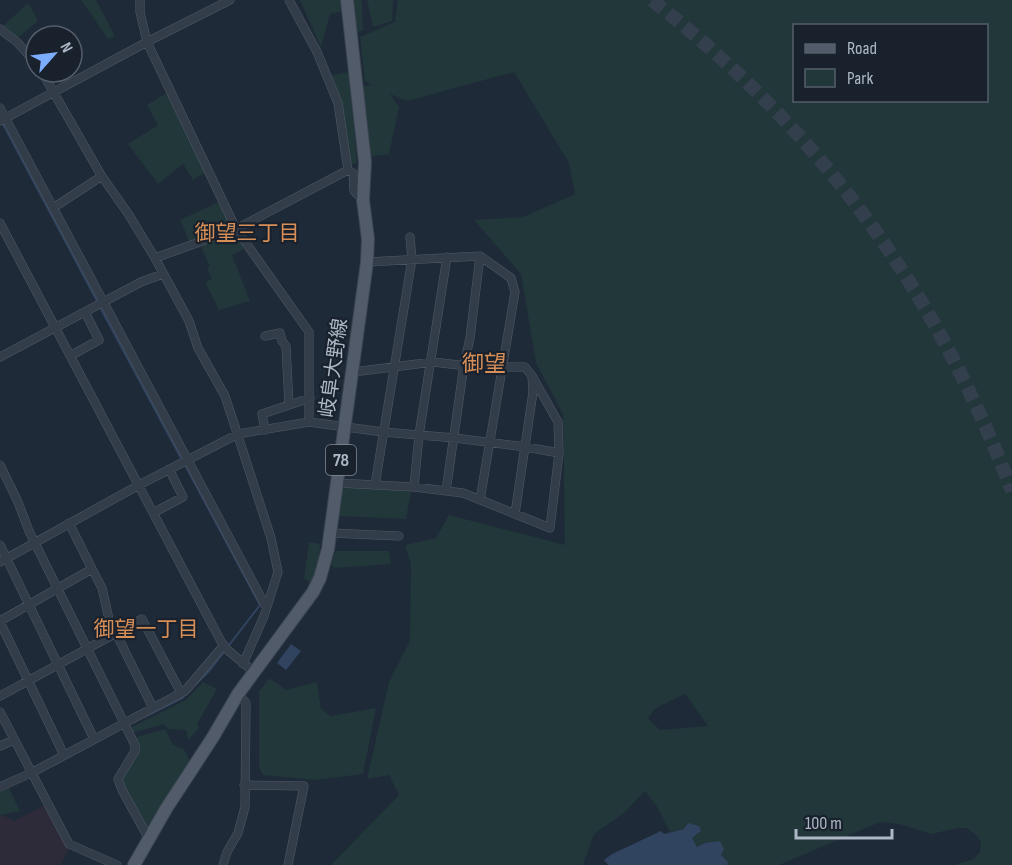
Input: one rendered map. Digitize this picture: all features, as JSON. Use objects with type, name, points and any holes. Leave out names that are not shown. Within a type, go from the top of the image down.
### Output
[{"type":"main road","name":"岐阜大野線","points":[[134,865],[238,694],[316,587],[322,571],[331,533],[368,262],[368,239],[363,200],[365,162],[346,0]]},
{"type":"street","points":[[140,0],[140,12],[147,42],[236,229],[309,332],[309,422]]},
{"type":"street","points":[[3,119],[230,0]]},
{"type":"street","points":[[289,0],[320,60],[338,103],[348,170],[353,173],[354,191],[363,200]]},
{"type":"street","points":[[0,29],[24,50]]},
{"type":"street","points":[[48,84],[102,176],[155,258],[189,321],[198,348],[225,396],[238,434],[278,572],[267,606],[243,664]]},
{"type":"street","points":[[0,108],[3,119],[53,207],[267,606]]},
{"type":"street","points":[[155,258],[236,229],[348,170]]},
{"type":"street","points":[[53,207],[102,176]]},
{"type":"street","points":[[0,223],[224,645],[254,672]]},
{"type":"street","points":[[375,485],[412,259],[410,237]]},
{"type":"street","points":[[368,262],[480,256],[510,278],[515,292],[480,500]]},
{"type":"street","points":[[446,491],[470,338],[480,256]]},
{"type":"street","points":[[414,487],[419,435],[447,257]]},
{"type":"street","points":[[0,357],[141,282],[163,274]]},
{"type":"street","points":[[70,356],[99,340],[85,312]]},
{"type":"street","points":[[265,336],[280,333],[286,346],[289,405]]},
{"type":"street","points":[[338,483],[414,487],[463,493],[550,528],[559,453],[558,422],[525,366],[503,367],[430,362],[353,372]]},
{"type":"street","points":[[515,514],[533,392],[532,376]]},
{"type":"street","points":[[265,430],[262,414],[310,398]]},
{"type":"street","points":[[3,560],[139,485],[238,434],[309,422],[383,432],[491,442],[559,453]]},
{"type":"street","points":[[0,465],[86,648],[135,745],[135,751],[118,779],[149,839]]},
{"type":"street","points":[[154,512],[183,497],[169,470]]},
{"type":"street","points":[[69,523],[102,588],[109,619],[153,708]]},
{"type":"street","points":[[331,533],[399,536]]},
{"type":"street","points":[[0,545],[3,560],[29,604],[94,739]]},
{"type":"street","points":[[64,755],[0,622],[92,569]]},
{"type":"street","points":[[0,696],[142,619],[181,693]]},
{"type":"street","points":[[0,787],[31,773],[185,691],[224,645]]},
{"type":"street","points":[[224,865],[227,852],[238,833],[245,807],[246,704],[238,694]]},
{"type":"street","points":[[0,712],[69,844],[117,865]]},
{"type":"street","points":[[0,746],[14,740]]},
{"type":"street","points":[[244,784],[304,786],[288,865]]},
{"type":"shaded area","points":[[45,805],[69,849],[61,865],[0,865],[0,814],[14,821]]},
{"type":"green space","points":[[81,0],[96,0],[115,36],[108,39]]},
{"type":"green space","points":[[300,0],[342,0],[344,11],[330,14],[321,47]]},
{"type":"green space","points":[[352,0],[362,0],[363,30],[356,33]]},
{"type":"green space","points":[[367,0],[393,0],[392,21],[373,27]]},
{"type":"green space","points":[[398,0],[1012,0],[1012,865],[954,865],[974,859],[980,852],[981,842],[966,828],[932,834],[899,824],[880,822],[779,865],[727,865],[721,855],[697,847],[684,829],[670,832],[657,807],[645,791],[624,813],[594,834],[583,865],[331,865],[399,795],[389,775],[367,779],[389,682],[410,641],[411,564],[405,545],[436,538],[449,515],[565,545],[563,414],[536,363],[521,274],[474,220],[523,217],[575,194],[569,163],[514,72],[407,101],[390,94],[399,107],[389,154],[366,157],[358,87],[372,85],[365,81],[360,37],[395,22]],"holes":[[[685,694],[708,726],[660,730],[648,718],[656,708]]]},
{"type":"green space","points":[[28,3],[37,18],[35,24],[24,24],[24,33],[16,39],[2,27]]},
{"type":"green space","points":[[349,72],[357,163],[350,165],[341,99],[331,75]]},
{"type":"green space","points":[[168,92],[206,172],[193,180],[183,164],[158,184],[128,144],[158,125],[147,105]]},
{"type":"green space","points":[[221,201],[232,225],[190,243],[180,220]]},
{"type":"green space","points":[[231,234],[237,235],[244,249],[232,255],[250,301],[219,310],[205,282],[212,279],[207,268],[210,266],[201,247]]},
{"type":"green space","points":[[343,485],[411,491],[406,519],[338,516]]},
{"type":"green space","points":[[309,542],[320,544],[319,568],[311,583],[304,579]]},
{"type":"green space","points":[[336,551],[389,551],[391,564],[333,568],[331,563]]},
{"type":"green space","points":[[269,678],[286,690],[317,682],[321,709],[331,716],[376,708],[363,774],[315,780],[263,775],[259,767],[259,692]]},
{"type":"green space","points":[[203,682],[217,689],[197,724],[199,728],[188,740],[186,730],[168,729],[164,724],[132,733],[132,727],[186,700]]},
{"type":"green space","points":[[165,729],[173,745],[184,749],[190,762],[148,832],[121,779],[139,750],[137,737]]},
{"type":"green space","points":[[9,788],[20,811],[0,815],[0,792]]},
{"type":"water","points":[[291,644],[301,651],[286,670],[277,663]]},
{"type":"water","points":[[688,823],[699,826],[701,831],[692,838],[697,847],[705,843],[720,841],[724,849],[721,855],[728,862],[727,865],[608,865],[604,860],[661,831],[664,834],[684,829]]},
{"type":"waterway","points":[[3,124],[97,301]]},
{"type":"waterway","points":[[101,309],[182,460]]},
{"type":"waterway","points":[[185,465],[260,605],[210,670],[194,686]]},
{"type":"waterway","points":[[144,717],[186,694]]},
{"type":"waterway","points":[[54,765],[109,735]]},
{"type":"tunnel","points":[[652,0],[714,52],[770,105],[821,161],[867,220],[909,281],[947,347],[981,417],[1012,491]]},
{"type":"district","name":"御望三丁目","points":[[247,233]]},
{"type":"district","name":"御望","points":[[484,364]]},
{"type":"district","name":"御望一丁目","points":[[146,629]]}]
